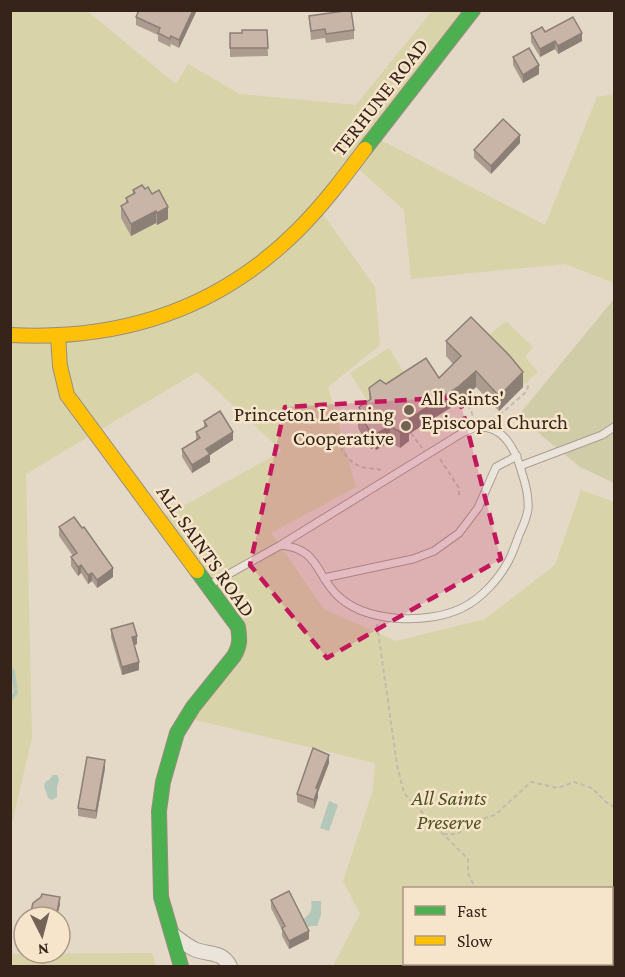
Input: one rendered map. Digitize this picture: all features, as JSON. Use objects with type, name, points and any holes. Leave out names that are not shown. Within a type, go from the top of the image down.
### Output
[{"type":"street","name":"TERHUNE ROAD","points":[[10,335],[57,336],[115,330],[178,311],[237,280],[285,242],[341,181],[474,10]]},
{"type":"street","name":"ALL SAINTS ROAD","points":[[57,336],[60,373],[67,395],[209,585],[238,627],[240,637],[239,647],[234,656],[193,707],[177,733],[163,782],[159,811],[161,897],[181,966]]},
{"type":"street","points":[[172,934],[187,946],[218,954],[225,958],[230,966]]},
{"type":"lane","points":[[520,466],[602,435],[615,427]]},
{"type":"lane","points":[[209,585],[281,545],[462,433],[474,428],[499,432],[509,442],[517,456],[528,498],[525,520],[503,571],[485,592],[463,608],[434,617],[404,619],[376,614],[338,596],[312,558],[299,549],[281,545]]},
{"type":"lane","points":[[324,578],[413,559],[434,551],[459,533],[478,508],[496,467],[517,456]]},
{"type":"path","points":[[491,420],[495,420],[525,393],[528,388],[526,382]]},
{"type":"path","points":[[463,399],[471,410],[473,420]]},
{"type":"path","points":[[430,421],[440,437]]},
{"type":"path","points":[[335,433],[341,450],[350,459],[362,467],[385,472]]},
{"type":"path","points":[[411,433],[422,448]]},
{"type":"path","points":[[439,457],[459,488],[459,498]]},
{"type":"path","points":[[376,614],[397,765],[404,793],[468,859],[468,873],[475,887]]},
{"type":"path","points":[[443,834],[457,834],[476,821],[495,815],[531,782],[558,788],[574,782],[592,788],[606,802],[615,807]]},
{"type":"highlighted area","points":[[459,397],[501,559],[327,658],[250,565],[285,407]]},
{"type":"green space","name":"All Saints Preserve","points":[[11,11],[87,11],[176,84],[188,64],[240,94],[356,105],[432,11],[469,11],[373,136],[545,225],[597,97],[614,94],[614,283],[565,264],[411,279],[404,210],[352,163],[318,207],[375,287],[380,345],[328,387],[356,487],[271,533],[324,609],[396,641],[485,619],[555,565],[581,490],[614,502],[614,966],[333,966],[360,914],[343,881],[373,790],[375,763],[183,717],[241,643],[158,520],[282,451],[197,372],[26,474],[32,738],[11,827]]},
{"type":"green space","points":[[506,321],[533,347],[525,357],[538,372],[522,386],[481,342]]},
{"type":"green space","points":[[389,348],[406,376],[367,400],[350,373]]},
{"type":"green space","points":[[152,953],[156,966],[11,966],[11,954],[12,965],[72,965],[72,954]]},
{"type":"shaded area","points":[[614,299],[614,483],[580,467],[518,416]]},
{"type":"shaded area","points":[[53,775],[57,775],[59,779],[57,797],[52,800],[48,798],[44,786]]},
{"type":"shaded area","points":[[329,801],[338,805],[329,831],[320,828]]},
{"type":"shaded area","points":[[311,901],[321,901],[321,915],[317,926],[307,927],[303,919],[310,912]]},
{"type":"building","points":[[139,10],[193,10],[179,40],[171,36],[170,39],[158,33],[160,28],[136,17]]},
{"type":"building","points":[[351,10],[354,30],[326,34],[325,29],[311,31],[309,16]]},
{"type":"building","points":[[573,17],[582,33],[558,46],[555,41],[540,49],[531,33],[542,27],[545,32]]},
{"type":"building","points":[[242,30],[267,30],[268,48],[230,48],[230,33],[242,33]]},
{"type":"building","points":[[529,48],[539,65],[523,75],[513,57]]},
{"type":"building","points":[[503,119],[520,135],[491,166],[474,150]]},
{"type":"building","points":[[142,185],[145,189],[148,187],[152,194],[159,190],[168,207],[131,224],[121,206],[128,202],[126,198],[135,193],[133,190]]},
{"type":"building","points":[[471,317],[523,372],[499,396],[476,371],[458,387],[409,419],[409,425],[400,432],[390,426],[376,434],[374,431],[371,433],[358,412],[359,407],[371,399],[369,388],[380,380],[386,384],[426,358],[439,378],[461,356],[446,341]]},
{"type":"building","points":[[220,411],[233,432],[206,449],[210,454],[192,465],[182,449],[200,438],[196,432],[207,426],[204,421]]},
{"type":"building","points":[[74,517],[82,528],[84,527],[113,568],[97,580],[92,573],[88,575],[81,565],[78,567],[71,557],[77,553],[59,527]]},
{"type":"building","points":[[133,623],[137,636],[132,637],[139,662],[122,667],[111,629]]},
{"type":"building","points":[[313,748],[329,755],[316,788],[318,789],[314,800],[297,794]]},
{"type":"building","points":[[87,757],[105,760],[96,811],[78,808]]},
{"type":"building","points":[[289,891],[309,931],[289,941],[282,928],[285,926],[271,900]]},
{"type":"building","points":[[42,894],[60,897],[58,905],[32,905]]},
{"type":"waterway","points":[[10,670],[13,671],[16,693],[10,699]]},
{"type":"traffic: fast","points":[[365,149],[473,10]]},
{"type":"traffic: fast","points":[[181,966],[161,897],[159,811],[163,782],[177,733],[193,707],[234,656],[239,639],[238,627],[197,571]]},
{"type":"traffic: slow","points":[[10,335],[91,332],[129,325],[201,300],[235,281],[298,230],[325,201],[365,149]]},
{"type":"traffic: slow","points":[[58,336],[60,366],[67,395],[197,571]]},
{"type":"place","name":"All Saints' Episcopal Church","points":[[409,410]]},
{"type":"place","name":"Princeton Learning Cooperative","points":[[406,426]]}]
